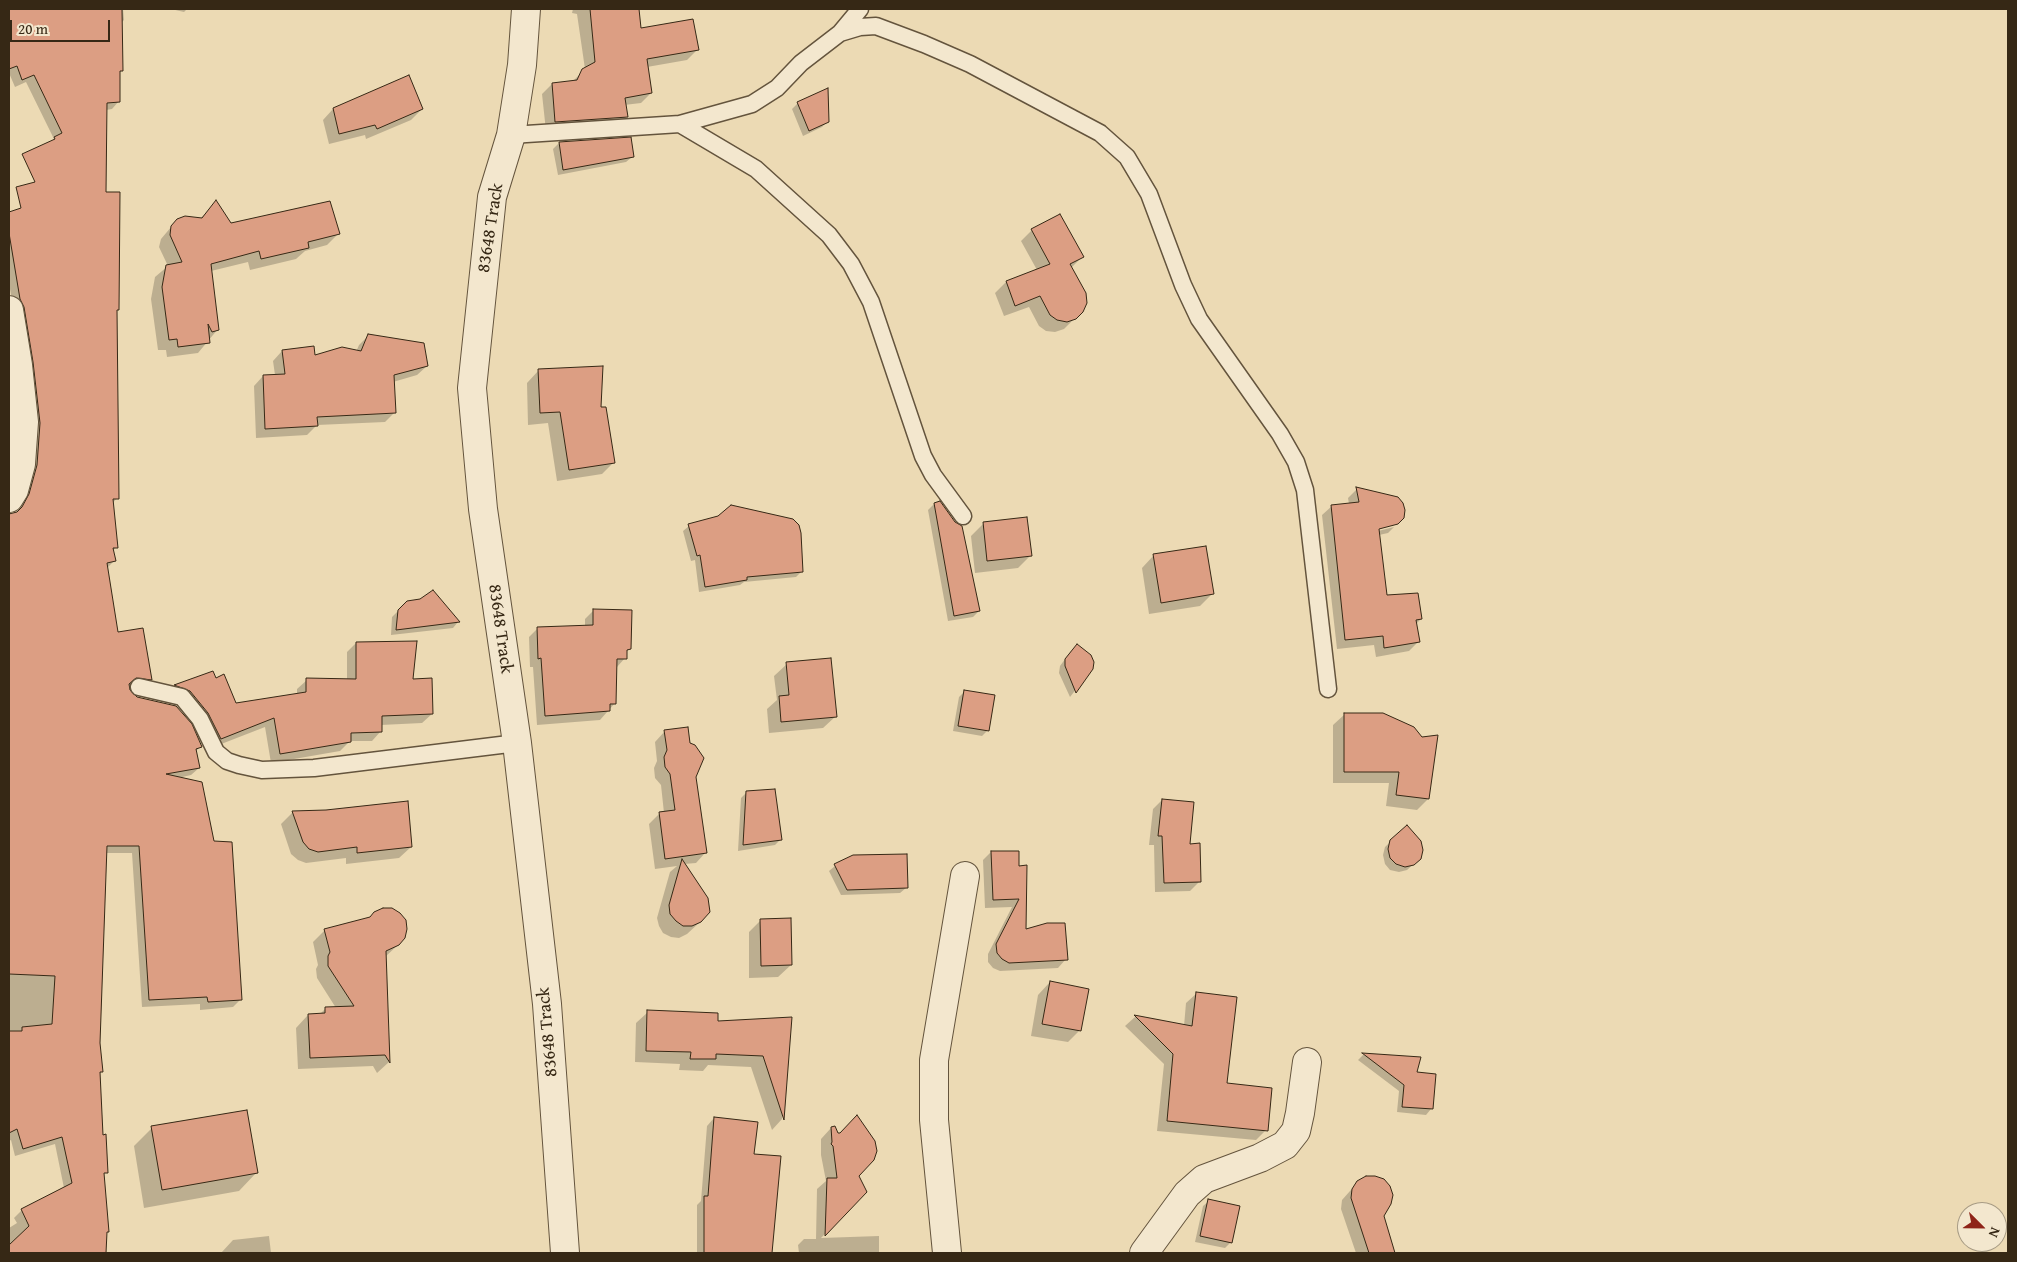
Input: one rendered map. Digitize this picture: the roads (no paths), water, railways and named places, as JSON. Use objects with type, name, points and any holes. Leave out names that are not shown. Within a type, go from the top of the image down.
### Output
[{"type":"street","name":"83648 Track","points":[[526,9],[522,65],[511,136],[492,197],[472,388],[483,508],[517,743],[547,1004],[566,1253]]},
{"type":"street","points":[[9,310],[18,365],[24,422],[21,464],[14,490],[9,498]]},
{"type":"street","points":[[947,1253],[934,1120],[934,1060],[965,876]]},
{"type":"street","points":[[1144,1253],[1186,1194],[1204,1178],[1260,1158],[1285,1145],[1296,1131],[1307,1062]]},
{"type":"lane","points":[[511,136],[680,124],[752,104],[777,88],[801,63],[840,33],[860,9]]},
{"type":"lane","points":[[840,33],[860,27],[876,26],[924,44],[970,64],[1100,132],[1127,157],[1149,194],[1183,285],[1199,319],[1280,434],[1296,462],[1305,490],[1328,689]]},
{"type":"lane","points":[[680,124],[756,169],[828,236],[850,264],[871,302],[923,456],[933,475],[963,516]]},
{"type":"lane","points":[[139,687],[182,697],[200,719],[216,752],[227,761],[262,770],[314,768],[517,743]]}]
